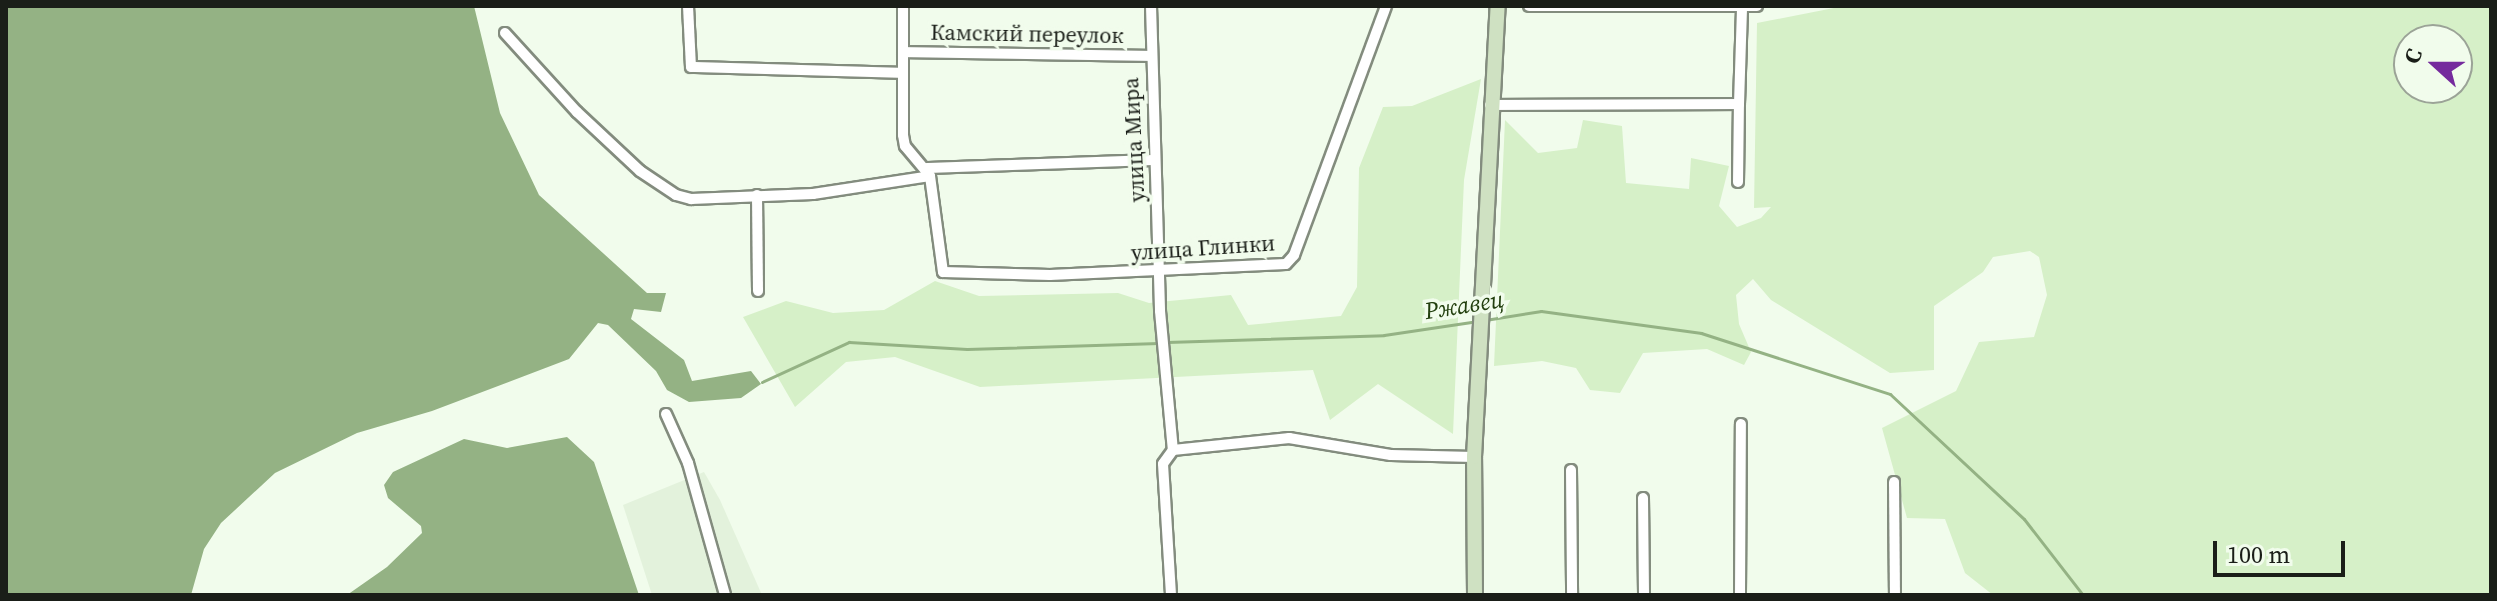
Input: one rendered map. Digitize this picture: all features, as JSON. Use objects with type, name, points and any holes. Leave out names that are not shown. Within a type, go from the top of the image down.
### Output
[{"type":"street","points":[[688,6],[691,67],[902,73]]},
{"type":"street","points":[[903,6],[905,146],[928,172]]},
{"type":"street","name":"улица Мира","points":[[1151,6],[1150,56],[1159,273],[1173,450],[1163,464],[1171,595]]},
{"type":"street","name":"улица Глинки","points":[[928,172],[943,272],[1159,273],[1276,268],[1294,255],[1386,6]]},
{"type":"street","points":[[1475,595],[1474,457],[1490,105],[1498,6]]},
{"type":"street","points":[[1529,6],[1757,6]]},
{"type":"street","points":[[1738,182],[1742,7]]},
{"type":"street","points":[[505,33],[547,83],[663,187],[691,199],[813,194],[928,172],[1155,160]]},
{"type":"street","name":"Камский переулок","points":[[903,52],[1150,56]]},
{"type":"street","points":[[1490,105],[1739,104]]},
{"type":"street","points":[[757,195],[758,291]]},
{"type":"street","points":[[666,414],[688,463],[725,595]]},
{"type":"street","points":[[1740,595],[1741,424]]},
{"type":"street","points":[[1173,450],[1289,438],[1391,455],[1474,457]]},
{"type":"street","points":[[1571,470],[1572,595]]},
{"type":"street","points":[[1894,482],[1895,595]]},
{"type":"street","points":[[1643,498],[1644,595]]},
{"type":"shaded area","points":[[6,6],[474,6],[500,113],[539,195],[647,293],[666,293],[661,312],[634,309],[631,319],[684,360],[692,381],[751,371],[761,384],[741,398],[689,402],[667,390],[656,371],[608,325],[598,323],[569,359],[432,411],[357,433],[275,473],[221,523],[204,549],[191,595],[6,595]]},
{"type":"shaded area","points":[[1844,6],[2491,6],[2491,595],[1993,595],[1965,573],[1945,519],[1907,518],[1882,428],[1956,391],[1979,342],[2034,337],[2047,295],[2039,257],[2030,251],[1993,257],[1983,272],[1934,306],[1934,370],[1890,373],[1771,300],[1753,279],[1736,295],[1739,324],[1751,352],[1744,365],[1707,349],[1643,353],[1620,393],[1590,390],[1576,368],[1542,361],[1494,366],[1505,120],[1538,153],[1577,148],[1583,120],[1622,126],[1626,183],[1689,189],[1691,158],[1729,166],[1719,206],[1737,227],[1761,218],[1771,207],[1754,208],[1757,23]]},
{"type":"shaded area","points":[[1481,79],[1464,180],[1453,434],[1378,384],[1330,420],[1313,370],[980,387],[895,357],[846,362],[795,407],[743,317],[786,301],[833,313],[884,310],[935,281],[979,296],[1118,293],[1149,303],[1231,295],[1248,325],[1341,316],[1357,287],[1359,168],[1383,107],[1412,106]]},
{"type":"shaded area","points":[[567,437],[594,462],[639,595],[347,595],[387,567],[422,533],[421,526],[388,498],[384,485],[393,472],[464,439],[507,448]]},
{"type":"shaded area","points":[[704,472],[720,500],[762,595],[652,595],[623,505]]},
{"type":"waterway","name":"Ржавец","points":[[1485,320],[1541,311],[1701,333],[1890,394],[2024,519],[2083,595]]},
{"type":"waterway","name":"Ржавец","points":[[1167,342],[1384,335],[1478,321]]},
{"type":"waterway","name":"Ржавец","points":[[762,382],[849,342],[967,349],[1159,343]]}]
